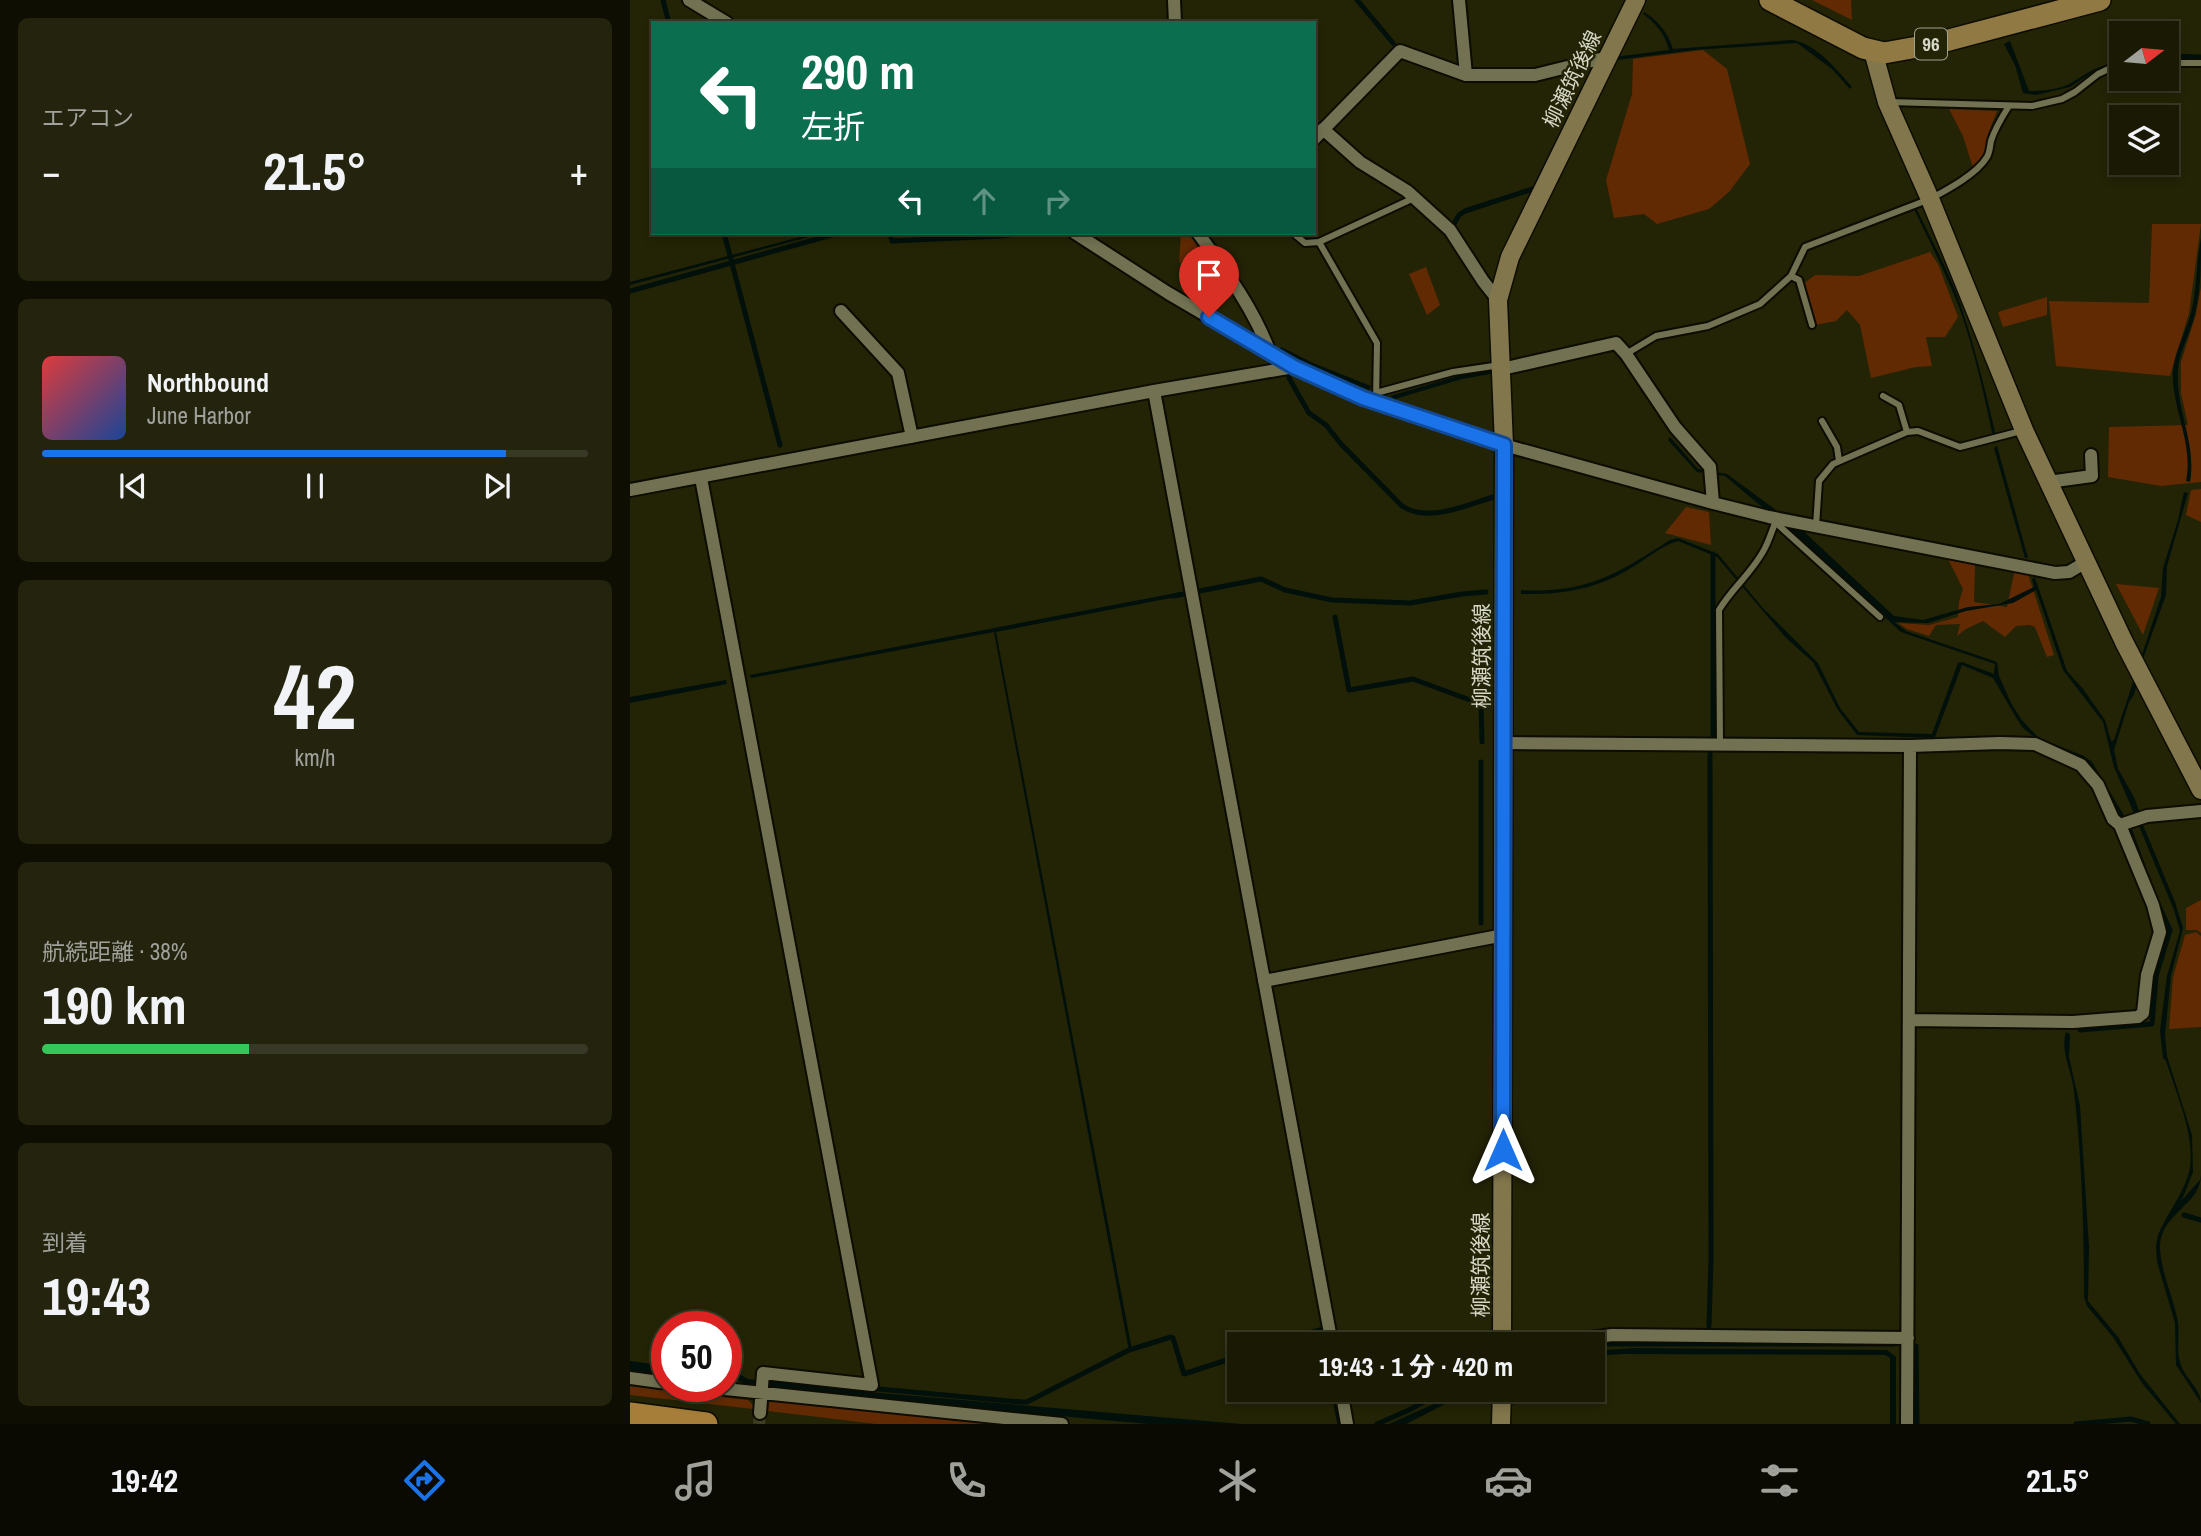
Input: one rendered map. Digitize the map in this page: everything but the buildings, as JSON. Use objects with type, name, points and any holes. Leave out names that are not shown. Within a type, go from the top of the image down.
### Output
[{"type":"highway","points":[[630,1414],[706,1424]]},
{"type":"main road","name":"柳瀬筑後線","points":[[1502,1332],[1504,445],[1498,300],[1510,257],[1636,0]]},
{"type":"main road","points":[[1770,0],[1873,51],[1887,102],[1930,199],[2024,430],[2124,642],[2201,790]]},
{"type":"main road","name":"96","points":[[1873,51],[1884,53],[1934,44],[2100,0]]},
{"type":"main road","points":[[1501,1402],[1501,1424]]},
{"type":"street","points":[[689,0],[724,21]]},
{"type":"street","points":[[1174,0],[1175,21]]},
{"type":"street","points":[[1459,0],[1466,75]]},
{"type":"street","points":[[1498,300],[1450,230],[1415,198],[1319,134],[1400,51],[1466,75],[1535,75],[1608,57]]},
{"type":"street","points":[[1078,235],[1168,293],[1294,367],[1504,445],[1772,520],[1816,526],[2055,573],[2069,572],[2086,562]]},
{"type":"street","points":[[1199,235],[1231,279],[1264,335],[1270,353]]},
{"type":"street","points":[[841,311],[898,373],[912,437]]},
{"type":"street","points":[[1502,367],[1616,343],[1675,427],[1710,467],[1713,503]]},
{"type":"street","points":[[630,490],[1294,367]]},
{"type":"street","points":[[1154,391],[1330,1332]]},
{"type":"street","points":[[2048,482],[2092,476],[2091,455]]},
{"type":"street","points":[[701,478],[872,1385],[763,1373],[760,1413]]},
{"type":"street","points":[[1504,743],[1910,746],[2035,744],[2081,765],[2098,785],[2113,819],[2120,825],[2153,905],[2160,932],[2147,975],[2143,1013],[2138,1017],[2073,1022],[1909,1020]]},
{"type":"street","points":[[1907,1424],[1910,746]]},
{"type":"street","points":[[2120,825],[2147,816],[2201,811]]},
{"type":"street","points":[[1264,981],[1504,935]]},
{"type":"street","points":[[1605,1336],[1908,1338]]},
{"type":"street","points":[[630,1378],[651,1380]]},
{"type":"street","points":[[742,1392],[1062,1424]]},
{"type":"street","points":[[1343,1402],[1347,1424]]},
{"type":"lane","points":[[2179,63],[2201,63]]},
{"type":"lane","points":[[1887,102],[2032,106],[2075,93],[2098,74],[2109,69]]},
{"type":"lane","points":[[1626,354],[1656,336],[1708,326],[1759,304],[1791,276],[1805,247],[1946,191],[1980,166],[1989,154],[1999,120],[2009,106]]},
{"type":"lane","points":[[1295,235],[1305,243],[1319,242],[1415,198]]},
{"type":"lane","points":[[1319,242],[1377,343],[1376,398],[1453,372],[1502,367]]},
{"type":"lane","points":[[1791,276],[1799,280],[1812,326]]},
{"type":"lane","points":[[1883,396],[1899,405],[1907,432]]},
{"type":"lane","points":[[1822,421],[1837,447],[1839,461]]},
{"type":"lane","points":[[1816,526],[1819,481],[1833,464],[1839,461],[1907,432],[1918,431],[1960,447],[2024,430]]},
{"type":"lane","points":[[1720,745],[1719,610],[1728,594],[1747,575],[1765,549],[1772,520],[1880,617]]},
{"type":"shaded area","points":[[1812,0],[1851,0],[1852,20]]},
{"type":"shaded area","points":[[1644,12],[1662,28],[1673,49],[1792,40],[1801,42],[1833,65],[1852,87],[1850,89],[1832,69],[1797,43],[1694,50],[1617,60],[1615,57],[1669,50],[1662,34]]},
{"type":"shaded area","points":[[2010,41],[2029,91],[2060,88],[2109,65],[2070,87],[2036,95],[2023,93],[2015,65],[2004,44]]},
{"type":"shaded area","points":[[1703,50],[1727,69],[1750,164],[1729,192],[1709,209],[1657,224],[1644,214],[1614,218],[1606,180],[1632,94],[1633,59]]},
{"type":"shaded area","points":[[1949,109],[1997,111],[1988,134],[1984,155],[1973,168],[1963,136]]},
{"type":"shaded area","points":[[1916,208],[1946,268],[1961,306],[1996,436],[1993,437],[1974,355],[1959,307],[1914,209]]},
{"type":"shaded area","points":[[2152,224],[2201,224],[2189,313],[2170,376],[2056,366],[2049,301],[2149,303]]},
{"type":"shaded area","points":[[807,235],[817,235],[630,285],[630,282]]},
{"type":"shaded area","points":[[1181,235],[1191,235],[1200,252],[1179,263]]},
{"type":"shaded area","points":[[2201,238],[2197,305],[2178,370],[2180,398],[2191,454],[2190,482],[2186,481],[2187,453],[2175,398],[2173,370],[2193,304]]},
{"type":"shaded area","points":[[1930,252],[1938,264],[1958,317],[1945,337],[1926,337],[1932,366],[1916,367],[1871,378],[1860,325],[1847,310],[1836,321],[1815,325],[1803,284],[1815,275],[1859,276]]},
{"type":"shaded area","points":[[1426,267],[1440,305],[1427,315],[1409,274]]},
{"type":"shaded area","points":[[2201,287],[2201,482],[2161,486],[2108,477],[2109,427],[2188,425],[2181,393],[2181,362],[2196,314]]},
{"type":"shaded area","points":[[2047,297],[2047,315],[2003,327],[1998,312]]},
{"type":"shaded area","points":[[1281,347],[1371,386],[1369,390],[1311,367],[1279,350]]},
{"type":"shaded area","points":[[1495,369],[1496,373],[1462,379],[1395,399],[1390,396],[1458,376]]},
{"type":"shaded area","points":[[1670,437],[1698,469],[1727,474],[1799,527],[1894,616],[1923,620],[1968,607],[1999,604],[2034,587],[2032,579],[2035,578],[2067,671],[2105,720],[2111,741],[2114,740],[2161,597],[2163,568],[2184,492],[2188,493],[2167,566],[2166,595],[2114,750],[2118,769],[2139,811],[2134,813],[2114,767],[2103,722],[2063,670],[2036,590],[2013,603],[1966,611],[1928,623],[1894,622],[1906,631],[1997,662],[1999,676],[2021,719],[2039,738],[2084,756],[2092,762],[2125,817],[2122,819],[2088,763],[2039,741],[2023,728],[1993,678],[1962,665],[1935,737],[1857,735],[1838,710],[1813,662],[1786,638],[1717,557],[1678,541],[1601,583],[1548,594],[1521,594],[1521,590],[1564,589],[1600,579],[1678,538],[1718,554],[1762,607],[1818,663],[1840,708],[1859,732],[1932,734],[1958,663],[1962,662],[1994,674],[1995,664],[1901,632],[1792,532],[1725,476],[1697,472],[1668,440]]},
{"type":"shaded area","points":[[1997,446],[2028,558],[2025,558],[1994,448]]},
{"type":"shaded area","points":[[2201,489],[2201,522],[2186,515],[2191,490]]},
{"type":"shaded area","points":[[1686,507],[1709,512],[1711,545],[1665,533]]},
{"type":"shaded area","points":[[1948,559],[1975,565],[1974,602],[2007,607],[2015,569],[2028,574],[2054,655],[2047,657],[2035,627],[2030,625],[2016,626],[2005,637],[1983,621],[1957,636],[1960,624],[1936,625],[1929,636],[1898,623],[1929,625],[1958,617],[1963,589]]},
{"type":"shaded area","points":[[2116,584],[2159,588],[2143,635]]},
{"type":"shaded area","points":[[1181,592],[1181,596],[996,632],[1132,1350],[1129,1351],[994,632],[751,678],[750,675]]},
{"type":"shaded area","points":[[726,680],[727,684],[630,703],[630,697]]},
{"type":"shaded area","points":[[2143,825],[2183,928],[2171,975],[2165,1035],[2167,1056],[2192,1135],[2193,1172],[2182,1200],[2200,1180],[2194,1194],[2166,1226],[2161,1236],[2160,1248],[2162,1266],[2178,1323],[2179,1359],[2201,1403],[2176,1365],[2175,1323],[2157,1262],[2156,1246],[2158,1235],[2183,1188],[2191,1159],[2188,1131],[2180,1101],[2163,1058],[2160,1031],[2167,976],[2180,931],[2139,826]]},
{"type":"shaded area","points":[[2201,900],[2201,933],[2197,930],[2186,930],[2186,908]]},
{"type":"shaded area","points":[[2196,932],[2201,936],[2201,1027],[2169,1029],[2173,977],[2185,935]]},
{"type":"shaded area","points":[[2066,1032],[2070,1034],[2069,1057],[2080,1106],[2089,1247],[2088,1301],[2118,1337],[2140,1374],[2180,1424],[2176,1424],[2142,1383],[2113,1337],[2087,1306],[2084,1297],[2079,1142],[2073,1084],[2064,1047]]},
{"type":"shaded area","points":[[1634,1348],[1887,1350],[1896,1357],[1896,1424],[1890,1424],[1890,1358],[1885,1355],[1605,1355],[1605,1350]]},
{"type":"shaded area","points":[[630,1361],[651,1364],[651,1373],[630,1371]]},
{"type":"shaded area","points":[[742,1376],[748,1379],[880,1393],[1241,1424],[1148,1424],[771,1390],[742,1382]]},
{"type":"shaded area","points":[[630,1386],[651,1388],[651,1397],[630,1395]]},
{"type":"shaded area","points":[[770,1398],[1052,1424],[876,1424],[768,1411]]},
{"type":"shaded area","points":[[742,1399],[748,1400],[753,1409],[692,1402],[742,1402]]},
{"type":"shaded area","points":[[1438,1402],[1449,1402],[1406,1424],[1389,1424]]},
{"type":"waterway","points":[[663,0],[668,21]]},
{"type":"waterway","points":[[1357,0],[1393,43]]},
{"type":"waterway","points":[[2179,56],[2201,57]]},
{"type":"waterway","points":[[1452,227],[1459,215],[1465,211],[1536,188]]},
{"type":"waterway","points":[[725,235],[780,445]]},
{"type":"waterway","points":[[630,291],[832,235]]},
{"type":"waterway","points":[[890,235],[892,241],[1009,235]]},
{"type":"waterway","points":[[1289,378],[1309,413],[1326,425],[1402,506],[1413,511],[1436,513],[1497,496]]},
{"type":"waterway","points":[[1713,554],[1713,735]]},
{"type":"waterway","points":[[1174,596],[1261,579],[1285,590],[1332,600],[1410,603],[1486,592]]},
{"type":"waterway","points":[[1335,617],[1349,690],[1413,679],[1481,704],[1482,742]]},
{"type":"waterway","points":[[1709,1326],[1710,754]]},
{"type":"waterway","points":[[1481,762],[1481,923]]},
{"type":"waterway","points":[[2130,831],[2143,866]]},
{"type":"waterway","points":[[2080,1030],[2152,1024],[2156,976],[2170,930],[2158,904]]},
{"type":"waterway","points":[[2184,1215],[2201,1220]]},
{"type":"waterway","points":[[1314,1332],[1320,1332]]},
{"type":"waterway","points":[[879,1389],[1027,1402],[1129,1350],[1171,1337],[1184,1374],[1227,1360]]},
{"type":"waterway","points":[[1605,1344],[1896,1343]]},
{"type":"waterway","points":[[1916,1346],[1917,1424]]},
{"type":"waterway","points":[[1335,1402],[1340,1424]]},
{"type":"waterway","points":[[1377,1424],[1423,1402]]},
{"type":"waterway","points":[[2076,1424],[2131,1419],[2148,1424]]},
{"type":"tunnel","points":[[759,1424],[760,1413]]},
{"type":"route","points":[[1209,317],[1294,367],[1363,398],[1504,445],[1503,1150]]}]
